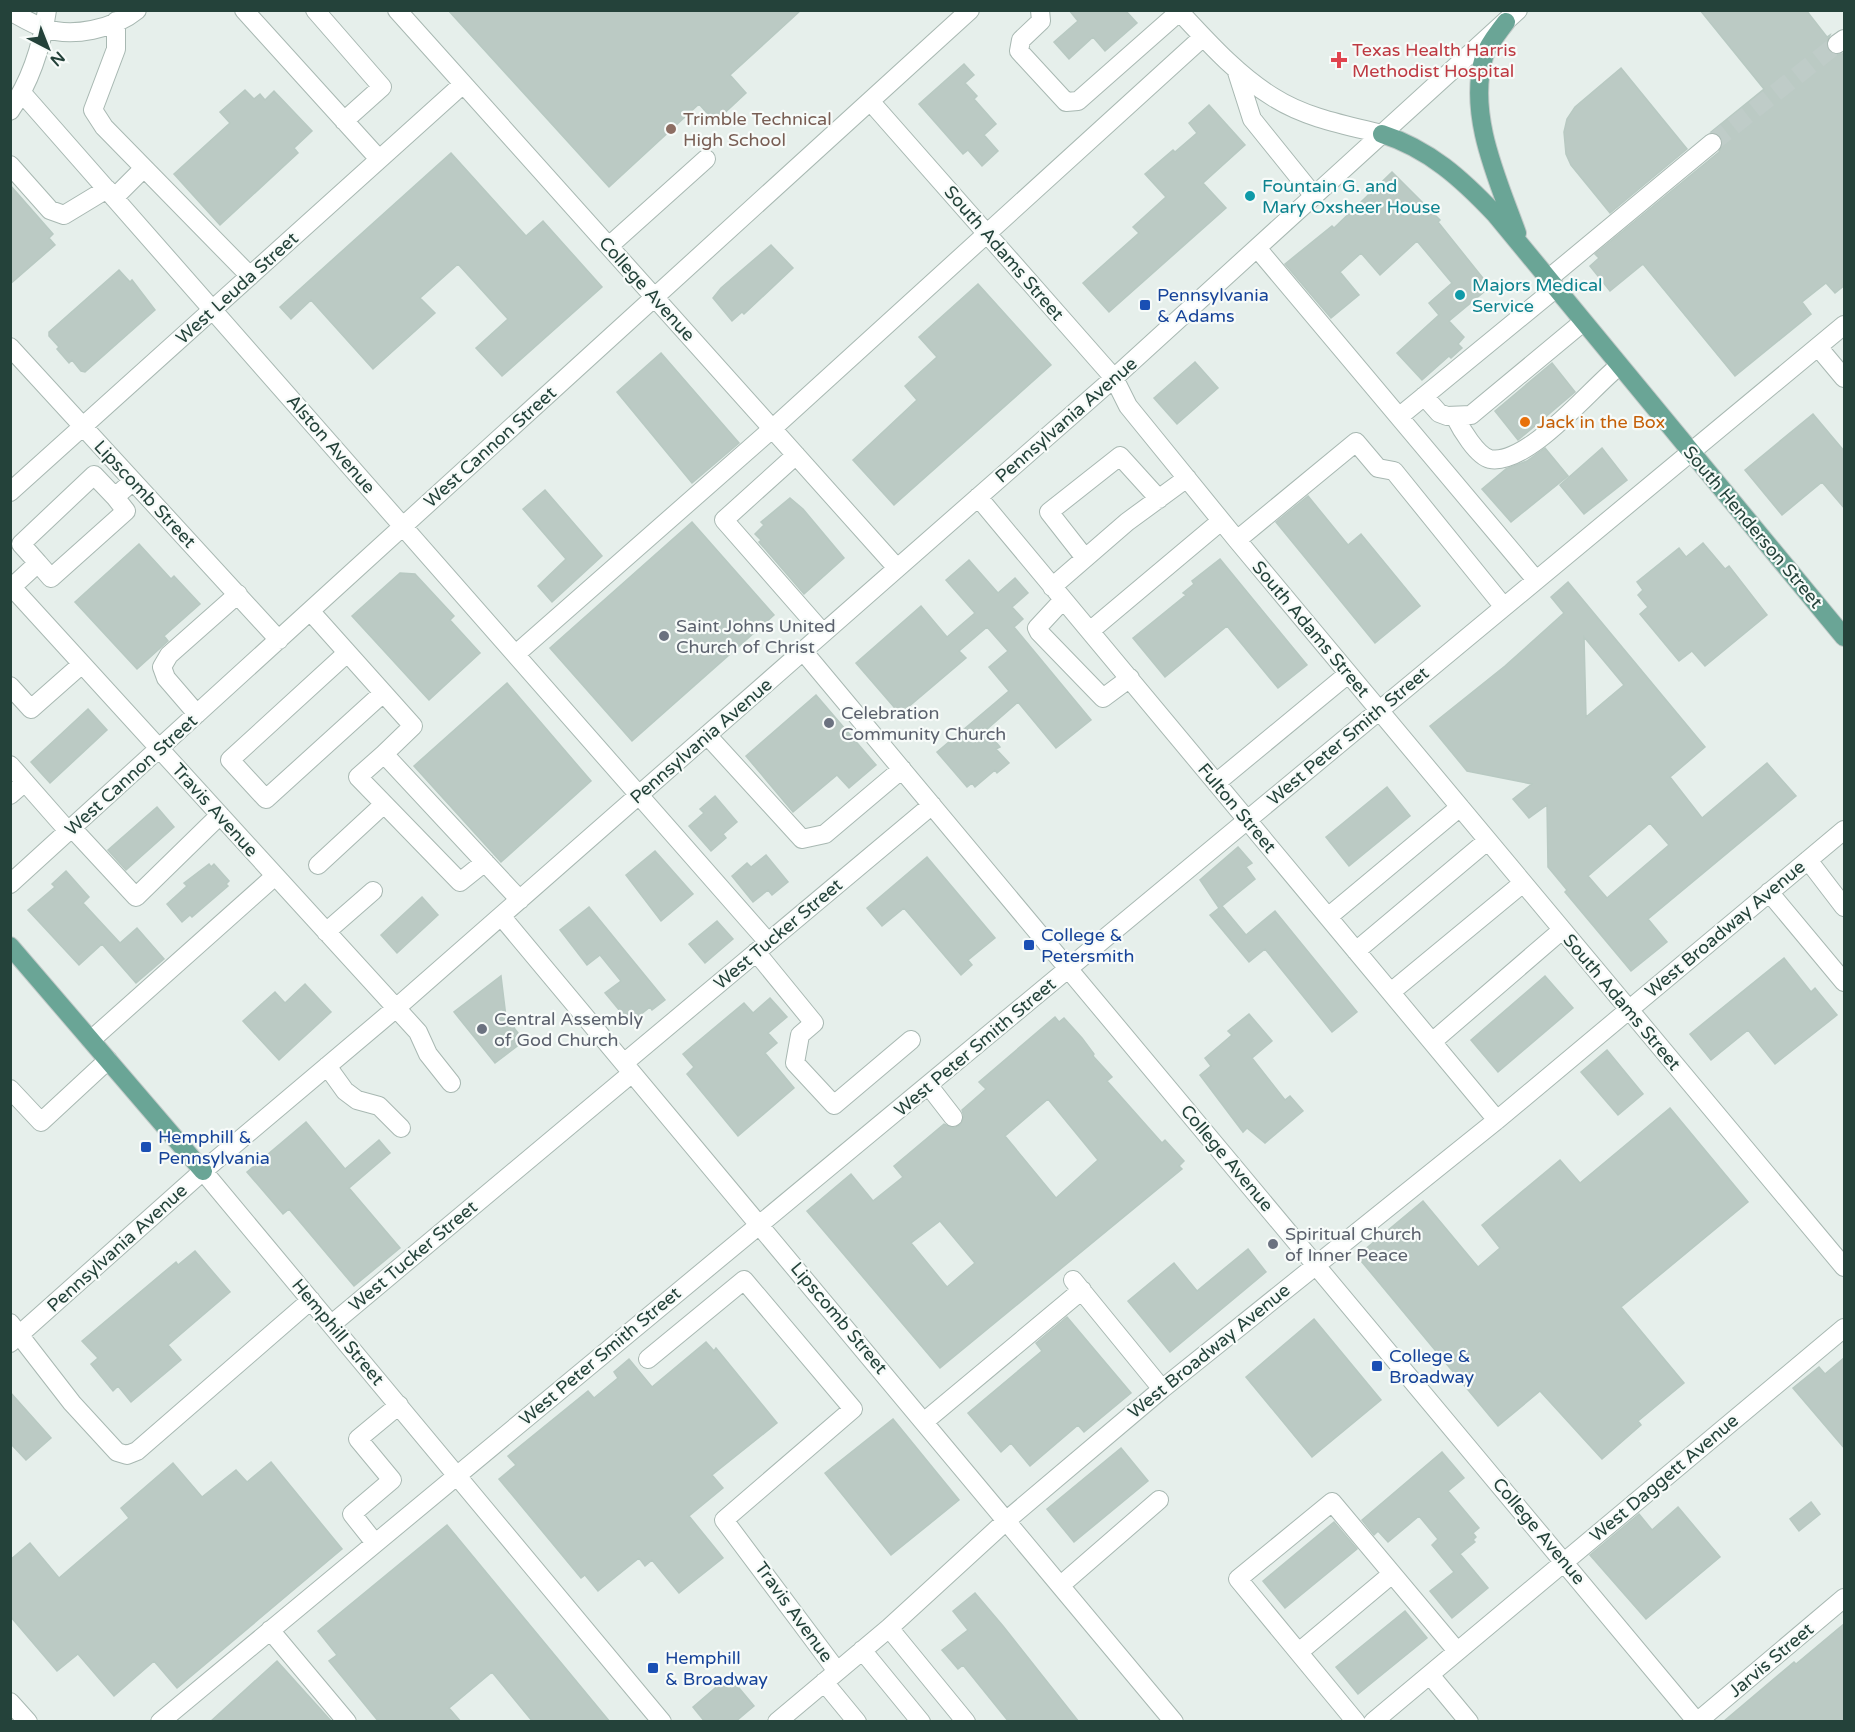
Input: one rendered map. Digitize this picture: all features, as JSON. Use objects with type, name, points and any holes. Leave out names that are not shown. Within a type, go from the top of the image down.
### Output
[{"type":"main road","points":[[1512,16],[1491,42],[1484,58],[1480,100],[1491,162],[1522,246]]},
{"type":"main road","name":"South Henderson Street","points":[[1382,134],[1405,141],[1440,163],[1480,199],[1522,246],[1845,637]]},
{"type":"main road","name":"Hemphill Street","points":[[10,946],[203,1171]]},
{"type":"street","points":[[10,11],[46,20],[75,33],[116,21],[137,10]]},
{"type":"street","points":[[244,10],[379,159]]},
{"type":"street","name":"College Avenue","points":[[397,10],[897,568]]},
{"type":"street","name":"West Cannon Street","points":[[10,884],[970,10]]},
{"type":"street","points":[[1040,10],[1041,21],[1021,40],[1019,51],[1066,102],[1078,101],[1178,11]]},
{"type":"street","name":"South Henderson Street","points":[[1178,11],[1236,69],[1274,97],[1325,120],[1382,134]]},
{"type":"street","points":[[320,12],[382,87],[344,121]]},
{"type":"street","name":"Pennsylvania Avenue","points":[[14,1333],[395,1009],[978,498],[1114,378],[1512,16]]},
{"type":"street","points":[[10,111],[22,93],[46,20]]},
{"type":"street","points":[[116,21],[116,49],[93,110],[104,127],[250,276]]},
{"type":"street","points":[[516,654],[772,429],[1203,37]]},
{"type":"street","points":[[1236,69],[1252,119],[1314,196]]},
{"type":"street","name":"West Leuda Street","points":[[10,492],[463,84]]},
{"type":"street","name":"Alston Avenue","points":[[22,93],[640,794],[762,947],[814,1023],[800,1035],[795,1063],[834,1105],[911,1040]]},
{"type":"street","name":"South Adams Street","points":[[870,101],[1114,378],[1128,406],[1221,521],[1845,1267]]},
{"type":"street","points":[[1400,416],[1712,142]]},
{"type":"street","points":[[609,246],[706,159]]},
{"type":"street","points":[[11,165],[50,210],[64,215],[110,194],[144,168]]},
{"type":"street","points":[[1257,248],[1536,580]]},
{"type":"street","points":[[1424,396],[1439,413],[1455,417],[1477,412],[1583,322]]},
{"type":"street","name":"West Peter Smith Street","points":[[160,1722],[1845,325]]},
{"type":"street","points":[[1818,347],[1845,378]]},
{"type":"street","name":"Lipscomb Street","points":[[10,348],[279,640]]},
{"type":"street","points":[[1455,417],[1463,431],[1483,455],[1489,459],[1504,457],[1532,444],[1563,420],[1588,397],[1595,385],[1619,366]]},
{"type":"street","points":[[1237,540],[1356,442],[1378,468],[1394,471],[1504,607]]},
{"type":"street","points":[[796,455],[724,520],[824,633]]},
{"type":"street","points":[[1085,558],[1049,512],[1120,456],[1159,499]]},
{"type":"street","points":[[94,475],[115,497],[126,511],[51,578],[21,544],[94,475]]},
{"type":"street","points":[[1131,678],[1103,698],[1037,628],[1058,593],[1085,558],[1187,478]]},
{"type":"street","points":[[115,497],[133,481]]},
{"type":"street","name":"Fulton Street","points":[[978,498],[1131,678],[1497,1120]]},
{"type":"street","points":[[1090,632],[1221,521]]},
{"type":"street","points":[[11,586],[38,563]]},
{"type":"street","name":"Travis Avenue","points":[[11,586],[418,1032],[428,1054],[451,1083]]},
{"type":"street","points":[[197,714],[166,678],[162,667],[169,655],[238,594]]},
{"type":"street","points":[[311,612],[412,726],[358,777],[460,882],[485,862]]},
{"type":"street","name":"College Avenue","points":[[803,651],[1697,1722]]},
{"type":"street","points":[[347,653],[230,760],[266,799],[383,693]]},
{"type":"street","points":[[10,686],[31,709],[82,664]]},
{"type":"street","points":[[1216,783],[1348,674]]},
{"type":"street","points":[[707,735],[794,834],[802,839],[825,834],[902,769]]},
{"type":"street","points":[[384,754],[520,900]]},
{"type":"street","points":[[10,765],[136,897],[220,815]]},
{"type":"street","points":[[10,795],[25,782]]},
{"type":"street","points":[[318,865],[383,805]]},
{"type":"street","name":"West Tucker Street","points":[[332,1324],[628,1068],[762,947],[932,805]]},
{"type":"street","points":[[1328,917],[1460,807]]},
{"type":"street","name":"West Broadway Avenue","points":[[777,1722],[889,1628],[1007,1520],[1162,1389],[1497,1120],[1845,830]]},
{"type":"street","points":[[1356,951],[1487,841]]},
{"type":"street","points":[[1808,860],[1845,907]]},
{"type":"street","points":[[91,1040],[275,876]]},
{"type":"street","points":[[1391,992],[1523,883]]},
{"type":"street","points":[[326,933],[373,891]]},
{"type":"street","points":[[1769,892],[1845,982]]},
{"type":"street","name":"Lipscomb Street","points":[[501,916],[1174,1722]]},
{"type":"street","points":[[1432,1042],[1562,930]]},
{"type":"street","points":[[10,1089],[41,1122],[108,1060]]},
{"type":"street","points":[[327,1066],[345,1091],[357,1100],[379,1106],[401,1128]]},
{"type":"street","points":[[929,1086],[953,1117]]},
{"type":"street","name":"Hemphill Street","points":[[203,1171],[662,1722]]},
{"type":"street","name":"Travis Avenue","points":[[703,1314],[744,1280],[853,1409],[724,1520],[750,1553],[831,1677],[857,1722]]},
{"type":"street","points":[[925,1421],[1077,1285],[1162,1389]]},
{"type":"street","points":[[648,1359],[703,1314],[684,1287]]},
{"type":"street","points":[[14,1333],[72,1403],[117,1452],[127,1455],[137,1451],[311,1300]]},
{"type":"street","name":"West Daggett Avenue","points":[[1386,1718],[1457,1651],[1845,1328]]},
{"type":"street","points":[[375,1543],[352,1514],[392,1480],[358,1439],[399,1405]]},
{"type":"street","points":[[1061,1585],[1159,1500]]},
{"type":"street","points":[[1356,1722],[1238,1579],[1332,1502],[1457,1651]]},
{"type":"street","points":[[1299,1652],[1392,1574]]},
{"type":"street","name":"Jarvis Street","points":[[1697,1722],[1845,1598]]},
{"type":"street","points":[[889,1628],[966,1722]]},
{"type":"street","points":[[270,1630],[339,1718]]},
{"type":"street","points":[[862,1650],[921,1722]]},
{"type":"street","points":[[1430,1675],[1469,1722]]},
{"type":"street","points":[[12,1705],[28,1722]]},
{"type":"building","points":[[448,10],[801,10],[730,75],[746,93],[715,122],[699,104],[609,187]]},
{"type":"building","points":[[1069,10],[1125,10],[1137,23],[1105,51],[1093,37],[1069,59],[1054,42],[1078,21]]},
{"type":"building","points":[[1700,10],[1806,10],[1827,37],[1830,35],[1826,45],[1828,51],[1838,55],[1845,53],[1845,285],[1835,293],[1826,283],[1802,302],[1811,314],[1735,376],[1643,264],[1610,291],[1590,266],[1599,258],[1595,254],[1719,152],[1723,141],[1716,133],[1711,132],[1764,89]]},
{"type":"building","points":[[964,64],[974,75],[965,83],[977,96],[974,99],[996,124],[984,135],[998,151],[982,166],[968,150],[963,154],[919,104]]},
{"type":"building","points":[[1621,68],[1687,149],[1610,213],[1571,165],[1566,154],[1564,132],[1567,119],[1575,107]]},
{"type":"building","points":[[245,90],[254,99],[260,94],[265,100],[274,91],[312,131],[294,148],[298,153],[220,225],[174,174],[230,123],[220,112]]},
{"type":"building","points":[[1209,105],[1245,145],[1203,183],[1226,208],[1109,312],[1083,283],[1139,233],[1133,227],[1166,197],[1145,174],[1197,133],[1189,123]]},
{"type":"building","points":[[451,153],[526,236],[543,221],[602,287],[502,376],[476,348],[508,319],[458,264],[420,298],[435,313],[373,369],[311,300],[291,319],[280,307]]},
{"type":"building","points":[[1392,172],[1440,220],[1438,222],[1490,287],[1449,321],[1464,337],[1458,344],[1462,348],[1451,358],[1449,356],[1422,380],[1397,353],[1439,315],[1429,303],[1452,283],[1417,241],[1380,275],[1361,253],[1340,272],[1359,295],[1331,318],[1285,264],[1332,226],[1334,228]]},
{"type":"building","points":[[10,185],[53,234],[49,238],[55,245],[10,284]]},
{"type":"building","points":[[771,245],[793,268],[744,314],[742,312],[732,321],[713,298],[721,288]]},
{"type":"building","points":[[119,270],[130,282],[132,280],[155,310],[85,372],[81,371],[72,360],[69,363],[57,349],[59,347],[49,336],[49,332]]},
{"type":"building","points":[[978,284],[1051,365],[894,505],[853,460],[917,400],[905,386],[937,357],[919,337]]},
{"type":"building","points":[[661,353],[739,443],[692,483],[617,392]]},
{"type":"building","points":[[1195,362],[1218,388],[1177,424],[1154,398]]},
{"type":"building","points":[[1552,363],[1575,392],[1518,440],[1495,411]]},
{"type":"building","points":[[1813,414],[1845,452],[1845,509],[1822,482],[1782,515],[1745,470]]},
{"type":"building","points":[[1545,448],[1568,476],[1511,522],[1482,489],[1506,469],[1527,461]]},
{"type":"building","points":[[1602,448],[1627,480],[1584,514],[1560,485]]},
{"type":"building","points":[[545,490],[602,556],[552,602],[538,586],[566,559],[523,509]]},
{"type":"building","points":[[1308,496],[1348,545],[1361,534],[1420,606],[1375,643],[1276,522]]},
{"type":"building","points":[[790,498],[803,509],[844,558],[804,594],[759,542],[761,540],[755,534],[764,525],[761,522]]},
{"type":"building","points":[[692,522],[774,615],[632,741],[550,648]]},
{"type":"building","points":[[1703,543],[1725,569],[1729,566],[1767,615],[1705,666],[1692,651],[1679,661],[1640,614],[1648,607],[1638,595],[1643,590],[1637,582],[1679,548],[1686,557]]},
{"type":"building","points":[[139,544],[171,579],[174,576],[200,604],[164,636],[168,641],[137,669],[75,602]]},
{"type":"building","points":[[1220,559],[1307,665],[1278,688],[1227,626],[1165,677],[1133,638],[1186,595],[1183,593],[1194,584],[1192,581]]},
{"type":"building","points":[[969,560],[998,593],[1015,578],[1028,593],[1012,607],[1023,619],[1014,627],[1091,720],[1056,748],[1018,702],[986,730],[1000,747],[996,749],[1009,763],[997,773],[995,770],[975,787],[972,783],[967,787],[937,752],[1009,691],[989,667],[1008,651],[987,627],[959,651],[966,658],[900,714],[856,663],[921,606],[947,637],[975,613],[946,580]]},
{"type":"building","points":[[400,573],[415,574],[454,616],[450,620],[480,653],[429,700],[352,616]]},
{"type":"building","points":[[1568,582],[1705,747],[1670,777],[1702,818],[1767,763],[1796,796],[1648,919],[1667,942],[1631,971],[1565,892],[1567,890],[1548,867],[1547,805],[1529,818],[1513,799],[1532,784],[1467,771],[1430,726],[1505,666],[1564,613],[1551,597]],"holes":[[[1584,637],[1624,685],[1586,717]],[[1650,823],[1669,845],[1607,898],[1588,876]]]},
{"type":"building","points":[[507,683],[591,781],[501,862],[414,766]]},
{"type":"building","points":[[816,695],[876,765],[849,788],[837,775],[793,812],[746,756]]},
{"type":"building","points":[[88,709],[107,730],[50,783],[31,762]]},
{"type":"building","points":[[1387,787],[1410,816],[1349,866],[1326,837]]},
{"type":"building","points":[[715,796],[737,822],[723,834],[726,838],[711,851],[689,826],[704,813],[700,809]]},
{"type":"building","points":[[157,807],[174,827],[126,870],[108,850]]},
{"type":"building","points":[[1238,847],[1252,863],[1246,867],[1255,879],[1222,906],[1246,935],[1275,911],[1357,1012],[1332,1032],[1265,949],[1249,962],[1210,915],[1219,908],[1200,880]]},
{"type":"building","points":[[655,851],[693,894],[661,921],[626,875]]},
{"type":"building","points":[[766,855],[788,882],[772,895],[768,890],[753,902],[732,876],[747,863],[751,867]]},
{"type":"building","points":[[927,857],[995,938],[968,960],[972,965],[961,975],[904,908],[882,926],[867,908]]},
{"type":"building","points":[[209,864],[211,867],[214,864],[229,881],[226,884],[228,886],[192,917],[190,915],[182,922],[167,904],[187,886],[184,883]]},
{"type":"building","points":[[66,871],[89,897],[83,903],[120,943],[137,928],[164,959],[136,983],[102,944],[79,965],[28,910],[55,887],[52,884]]},
{"type":"building","points":[[422,897],[438,915],[397,953],[381,935]]},
{"type":"building","points":[[589,907],[665,1000],[652,1010],[650,1007],[630,1023],[605,993],[621,981],[600,955],[587,965],[560,930]]},
{"type":"building","points":[[717,921],[733,939],[705,963],[689,944]]},
{"type":"building","points":[[1784,958],[1811,992],[1815,988],[1837,1015],[1775,1064],[1748,1030],[1711,1060],[1690,1034]]},
{"type":"building","points":[[501,976],[506,1017],[518,1033],[514,1038],[520,1044],[495,1063],[454,1012]]},
{"type":"building","points":[[1545,976],[1573,1008],[1498,1072],[1471,1040]]},
{"type":"building","points":[[305,984],[331,1012],[279,1060],[243,1021],[275,992],[285,1003]]},
{"type":"building","points":[[770,998],[787,1017],[768,1033],[777,1043],[765,1053],[794,1088],[738,1136],[687,1074],[694,1067],[683,1054],[744,1003],[753,1013]]},
{"type":"building","points":[[1249,1014],[1272,1041],[1252,1058],[1285,1100],[1290,1096],[1303,1111],[1265,1143],[1247,1128],[1243,1132],[1200,1075],[1211,1066],[1205,1058],[1232,1035],[1228,1031]]},
{"type":"building","points":[[1055,1017],[1059,1022],[1064,1018],[1112,1077],[1107,1081],[1162,1143],[1165,1140],[1184,1161],[1179,1166],[1182,1169],[940,1368],[807,1211],[851,1174],[873,1201],[903,1177],[894,1166],[944,1124],[954,1128],[960,1125],[964,1116],[962,1110],[986,1089],[979,1082]],"holes":[[[1048,1099],[1098,1160],[1056,1198],[1005,1136]],[[940,1221],[975,1263],[947,1287],[911,1243]]]},
{"type":"building","points":[[1607,1050],[1643,1094],[1618,1115],[1581,1072]]},
{"type":"building","points":[[1670,1108],[1748,1202],[1621,1307],[1684,1383],[1638,1421],[1641,1425],[1602,1459],[1540,1391],[1498,1426],[1357,1256],[1423,1201],[1478,1267],[1500,1248],[1482,1225],[1560,1160],[1580,1183]]},
{"type":"building","points":[[306,1122],[345,1169],[379,1140],[390,1153],[349,1188],[400,1248],[354,1286],[289,1209],[283,1214],[247,1172]]},
{"type":"building","points":[[1248,1249],[1266,1272],[1170,1352],[1128,1301],[1174,1263],[1197,1291]]},
{"type":"building","points":[[195,1251],[230,1292],[168,1345],[181,1360],[131,1402],[118,1386],[113,1391],[91,1364],[98,1358],[82,1341],[176,1262],[178,1265]]},
{"type":"building","points":[[1067,1317],[1131,1393],[1084,1432],[1078,1425],[1030,1466],[1011,1443],[1001,1452],[968,1413],[1042,1351],[1036,1343]]},
{"type":"building","points":[[1314,1319],[1381,1400],[1312,1457],[1246,1377]]},
{"type":"building","points":[[706,1342],[714,1351],[716,1348],[777,1423],[712,1475],[723,1488],[689,1516],[723,1558],[679,1593],[652,1560],[645,1566],[639,1558],[598,1591],[585,1575],[581,1578],[499,1479],[516,1465],[508,1456],[588,1391],[594,1398],[618,1378],[614,1372],[629,1359],[652,1387]]},
{"type":"building","points":[[1845,1357],[1845,1449],[1793,1388],[1819,1367],[1825,1374]]},
{"type":"building","points":[[10,1392],[51,1438],[26,1460],[10,1443]]},
{"type":"building","points":[[893,1419],[959,1500],[891,1555],[825,1473]]},
{"type":"building","points":[[1121,1448],[1148,1481],[1074,1542],[1047,1509]]},
{"type":"building","points":[[1442,1452],[1464,1478],[1448,1491],[1479,1528],[1473,1533],[1476,1537],[1473,1540],[1475,1542],[1460,1554],[1488,1588],[1452,1618],[1430,1591],[1454,1572],[1432,1545],[1438,1539],[1419,1516],[1388,1542],[1378,1531],[1374,1535],[1362,1520]]},
{"type":"building","points":[[271,1462],[342,1549],[177,1688],[154,1661],[114,1696],[78,1654],[57,1671],[10,1616],[10,1560],[30,1543],[59,1578],[129,1518],[121,1508],[173,1463],[202,1497],[236,1470],[247,1482]]},
{"type":"building","points":[[1811,1502],[1820,1514],[1799,1531],[1790,1519]]},
{"type":"building","points":[[1678,1507],[1720,1557],[1646,1619],[1590,1555],[1639,1514],[1652,1530]]},
{"type":"building","points":[[1334,1522],[1357,1549],[1285,1608],[1263,1581]]},
{"type":"building","points":[[447,1525],[610,1722],[533,1722],[492,1672],[449,1708],[461,1722],[379,1722],[329,1661],[337,1655],[318,1631]]},
{"type":"building","points":[[975,1593],[1079,1722],[1009,1722],[963,1665],[958,1669],[942,1650],[968,1630],[953,1611]]},
{"type":"building","points":[[1405,1611],[1427,1638],[1358,1694],[1336,1667]]},
{"type":"building","points":[[1845,1623],[1845,1722],[1723,1722],[1794,1662],[1796,1664]]},
{"type":"building","points":[[277,1661],[332,1722],[210,1722]]},
{"type":"building","points":[[729,1676],[754,1706],[735,1722],[705,1722],[693,1707]]},
{"type":"tunnel","points":[[1712,143],[1837,44]]},
{"type":"place","name":"Texas Health Harris Methodist Hospital","points":[[1339,60]]},
{"type":"place","name":"Trimble Technical High School","points":[[671,129]]},
{"type":"place","name":"Fountain G. and Mary Oxsheer House","points":[[1250,196]]},
{"type":"place","name":"Majors Medical Service","points":[[1460,295]]},
{"type":"place","name":"Pennsylvania & Adams","points":[[1145,305]]},
{"type":"place","name":"Jack in the Box","points":[[1525,422]]},
{"type":"place","name":"Saint Johns United Church of Christ","points":[[664,636]]},
{"type":"place","name":"Celebration Community Church","points":[[829,723]]},
{"type":"place","name":"College & Petersmith","points":[[1029,945]]},
{"type":"place","name":"Central Assembly of God Church","points":[[482,1029]]},
{"type":"place","name":"Hemphill & Pennsylvania","points":[[146,1147]]},
{"type":"place","name":"Spiritual Church of Inner Peace","points":[[1273,1244]]},
{"type":"place","name":"College & Broadway","points":[[1377,1366]]},
{"type":"place","name":"Hemphill & Broadway","points":[[653,1668]]}]
